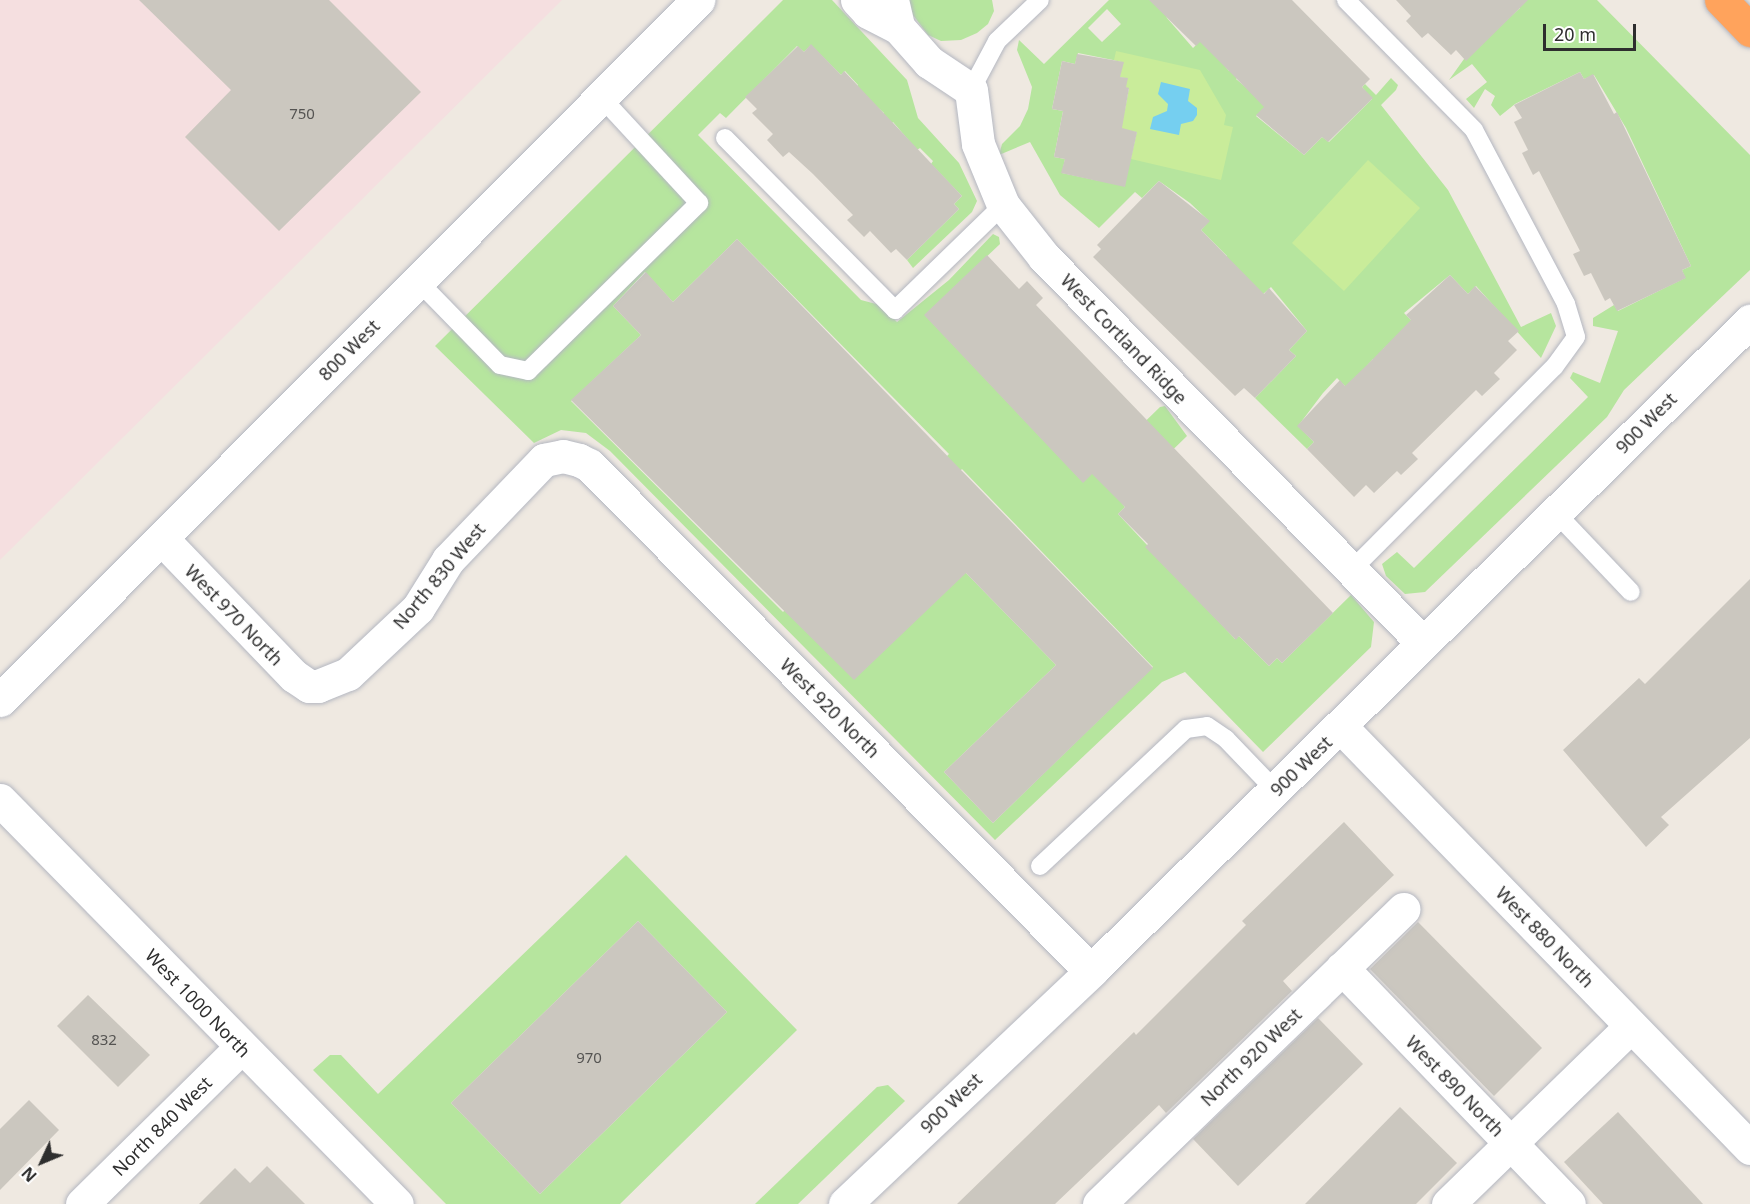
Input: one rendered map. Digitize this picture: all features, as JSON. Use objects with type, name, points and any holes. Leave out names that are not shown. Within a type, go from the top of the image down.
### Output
[{"type":"highway","points":[[1721,0],[1750,30]]},
{"type":"street","name":"800 West","points":[[0,700],[163,540],[698,0]]},
{"type":"street","points":[[857,0],[868,12],[895,14],[929,62],[971,90]]},
{"type":"street","name":"West Cortland Ridge","points":[[971,90],[978,144],[1003,205],[1044,257],[1423,643]]},
{"type":"street","name":"900 West","points":[[845,1204],[1091,970],[1341,727],[1423,643],[1750,321]]},
{"type":"street","name":"North 830 West","points":[[309,686],[334,682],[348,674],[418,608],[448,560],[544,460],[563,456]]},
{"type":"street","name":"West 920 North","points":[[563,456],[589,465],[1091,970]]},
{"type":"street","name":"West 970 North","points":[[163,540],[294,676],[309,686]]},
{"type":"street","name":"West 880 North","points":[[1341,727],[1750,1148]]},
{"type":"street","name":"West 1000 North","points":[[0,800],[397,1204]]},
{"type":"street","name":"North 920 West","points":[[1100,1204],[1403,909]]},
{"type":"street","name":"West 890 North","points":[[1342,968],[1569,1204]]},
{"type":"street","points":[[1448,1204],[1631,1026]]},
{"type":"street","name":"North 840 West","points":[[82,1204],[242,1047]]},
{"type":"lane","points":[[971,90],[997,41],[1040,0]]},
{"type":"lane","points":[[1346,0],[1474,130],[1566,304],[1576,337],[1554,367],[1352,570]]},
{"type":"lane","points":[[418,281],[500,365],[528,370],[699,203],[601,97]]},
{"type":"lane","points":[[725,138],[895,310],[1003,205]]},
{"type":"lane","points":[[1556,512],[1631,592]]},
{"type":"lane","points":[[1040,866],[1186,729],[1207,726],[1226,739],[1275,790]]},
{"type":"shaded area","points":[[0,0],[562,0],[0,560]]},
{"type":"green space","points":[[783,0],[832,0],[907,80],[918,118],[959,163],[977,201],[972,212],[913,268],[907,260],[959,209],[954,204],[962,196],[931,164],[933,161],[920,148],[917,150],[893,122],[880,134],[884,113],[856,88],[858,85],[845,71],[841,75],[811,45],[804,52],[797,46],[726,118],[720,113],[698,135],[861,300],[880,305],[897,322],[949,280],[993,234],[999,237],[1000,244],[925,315],[1083,482],[1160,407],[1165,406],[1187,436],[1120,501],[1125,507],[1118,514],[1235,639],[1239,636],[1269,666],[1277,658],[1282,663],[1351,595],[1374,622],[1371,647],[1263,752],[1185,672],[1162,682],[995,840],[610,451],[586,433],[561,430],[534,443],[435,346]],"holes":[[[737,239],[949,454],[925,478],[937,496],[962,469],[1153,667],[993,823],[944,772],[1056,665],[966,573],[913,486],[783,612],[571,401],[641,335],[613,306],[645,272],[673,302]]]},
{"type":"green space","points":[[909,0],[992,0],[994,11],[988,24],[977,33],[961,40],[941,41],[928,35],[913,15]]},
{"type":"green space","points":[[1109,0],[1159,0],[1167,18],[1193,48],[1202,39],[1229,71],[1251,63],[1236,79],[1267,105],[1256,116],[1304,155],[1322,137],[1329,142],[1372,99],[1362,87],[1365,84],[1376,95],[1391,78],[1398,85],[1381,105],[1448,190],[1521,327],[1551,313],[1556,326],[1541,358],[1476,286],[1468,294],[1450,275],[1404,313],[1414,323],[1383,349],[1390,375],[1373,359],[1347,388],[1337,378],[1323,393],[1298,426],[1314,442],[1307,449],[1255,398],[1296,356],[1289,350],[1307,331],[1271,287],[1261,296],[1210,274],[1227,256],[1201,230],[1209,221],[1190,203],[1159,181],[1142,198],[1135,192],[1099,228],[1060,195],[1030,142],[999,155],[1002,144],[1020,126],[1028,109],[1032,87],[1017,50],[1019,40],[1044,64]],"holes":[[[1107,9],[1121,24],[1102,42],[1088,28]],[[1078,53],[1123,62],[1120,77],[1127,78],[1126,87],[1129,89],[1125,111],[1114,127],[1137,132],[1131,159],[1124,157],[1100,181],[1062,173],[1065,159],[1054,157],[1063,111],[1052,109],[1062,61],[1075,64]]]},
{"type":"green space","points":[[1516,0],[1597,0],[1750,155],[1750,270],[1624,390],[1607,417],[1425,592],[1405,594],[1386,576],[1382,564],[1397,552],[1414,568],[1588,397],[1570,378],[1573,372],[1600,383],[1618,331],[1593,326],[1593,318],[1614,305],[1618,311],[1685,278],[1682,270],[1691,266],[1626,128],[1594,75],[1584,79],[1580,72],[1515,104],[1500,116],[1491,105],[1495,96],[1485,89],[1474,108],[1466,99],[1487,82],[1472,64],[1449,80],[1464,59],[1520,8]]},
{"type":"green space","points":[[1116,51],[1200,70],[1226,115],[1224,125],[1233,127],[1221,180],[1131,159],[1137,132],[1114,127],[1125,111],[1129,89],[1126,87],[1127,78],[1120,77],[1123,62],[1114,60]]},
{"type":"green space","points":[[1368,160],[1420,208],[1344,291],[1292,243]]},
{"type":"green space","points":[[626,855],[797,1030],[620,1204],[446,1204],[313,1070],[330,1055],[341,1055],[378,1094]],"holes":[[[638,921],[727,1012],[540,1194],[451,1103]]]},
{"type":"green space","points":[[888,1085],[905,1101],[798,1204],[755,1204],[877,1087]]},
{"type":"water","points":[[1161,82],[1190,89],[1188,101],[1197,108],[1197,115],[1193,121],[1181,124],[1179,135],[1150,129],[1153,117],[1167,111],[1168,104],[1158,94]]},
{"type":"building","points":[[139,0],[329,0],[421,92],[279,231],[185,137],[231,90]]},
{"type":"building","points":[[1149,0],[1292,0],[1370,79],[1362,87],[1373,98],[1328,142],[1322,137],[1304,155],[1256,115],[1264,107],[1200,42],[1196,46]]},
{"type":"building","points":[[1396,0],[1528,0],[1466,61],[1456,50],[1451,55],[1428,33],[1422,38],[1406,21],[1411,16]]},
{"type":"building","points":[[811,44],[841,75],[844,71],[962,196],[954,204],[959,209],[907,260],[896,249],[891,253],[870,231],[864,237],[847,220],[853,215],[813,174],[789,152],[783,157],[767,140],[773,134],[752,113],[757,109],[745,97],[798,46],[804,52]]},
{"type":"building","points":[[1077,54],[1124,62],[1120,77],[1128,78],[1126,87],[1129,88],[1122,128],[1137,132],[1125,187],[1061,173],[1065,159],[1054,157],[1063,111],[1052,109],[1062,61],[1075,64]]},
{"type":"building","points":[[1580,72],[1584,79],[1593,74],[1614,114],[1617,112],[1691,266],[1682,270],[1686,278],[1617,311],[1610,298],[1605,301],[1591,273],[1584,276],[1573,254],[1580,251],[1539,171],[1533,175],[1522,153],[1528,150],[1514,122],[1522,118],[1514,105]]},
{"type":"building","points":[[1159,181],[1210,221],[1201,230],[1264,294],[1269,288],[1307,331],[1289,350],[1296,356],[1255,398],[1244,388],[1235,396],[1093,257],[1101,249],[1097,245]]},
{"type":"building","points":[[737,239],[1153,668],[993,823],[944,772],[1056,665],[966,573],[854,680],[571,400],[641,335],[613,306],[646,272],[673,302]]},
{"type":"building","points":[[987,255],[1019,289],[1027,281],[1043,298],[1036,305],[1333,613],[1282,663],[1277,658],[1269,666],[1239,636],[1236,640],[1145,547],[1148,544],[1118,514],[1125,507],[1092,474],[1083,483],[924,315]]},
{"type":"building","points":[[1450,275],[1468,294],[1475,286],[1519,331],[1508,341],[1517,350],[1494,373],[1500,379],[1482,396],[1476,390],[1412,453],[1418,459],[1401,475],[1397,471],[1374,493],[1366,485],[1354,497],[1307,449],[1314,442],[1297,426],[1340,380],[1345,386],[1367,365],[1411,320],[1406,315]]},
{"type":"building","points":[[1750,579],[1750,738],[1661,817],[1669,825],[1646,847],[1563,750],[1639,678],[1645,684]]},
{"type":"building","points":[[1344,822],[1394,875],[1283,981],[1292,991],[1166,1113],[1159,1105],[1055,1204],[957,1204],[1134,1032],[1136,1035],[1246,925],[1242,921]]},
{"type":"building","points":[[638,921],[727,1012],[540,1194],[451,1103]]},
{"type":"building","points":[[1418,922],[1542,1048],[1494,1096],[1370,969]]},
{"type":"building","points":[[88,995],[150,1055],[118,1087],[57,1026]]},
{"type":"building","points":[[1318,1018],[1363,1064],[1238,1186],[1193,1139]]},
{"type":"building","points":[[29,1100],[59,1130],[0,1190],[0,1129]]},
{"type":"building","points":[[1400,1107],[1457,1163],[1416,1204],[1305,1204]]},
{"type":"building","points":[[1618,1112],[1703,1204],[1603,1204],[1564,1162]]},
{"type":"building","points":[[267,1166],[305,1204],[199,1204],[235,1168],[250,1183]]}]
